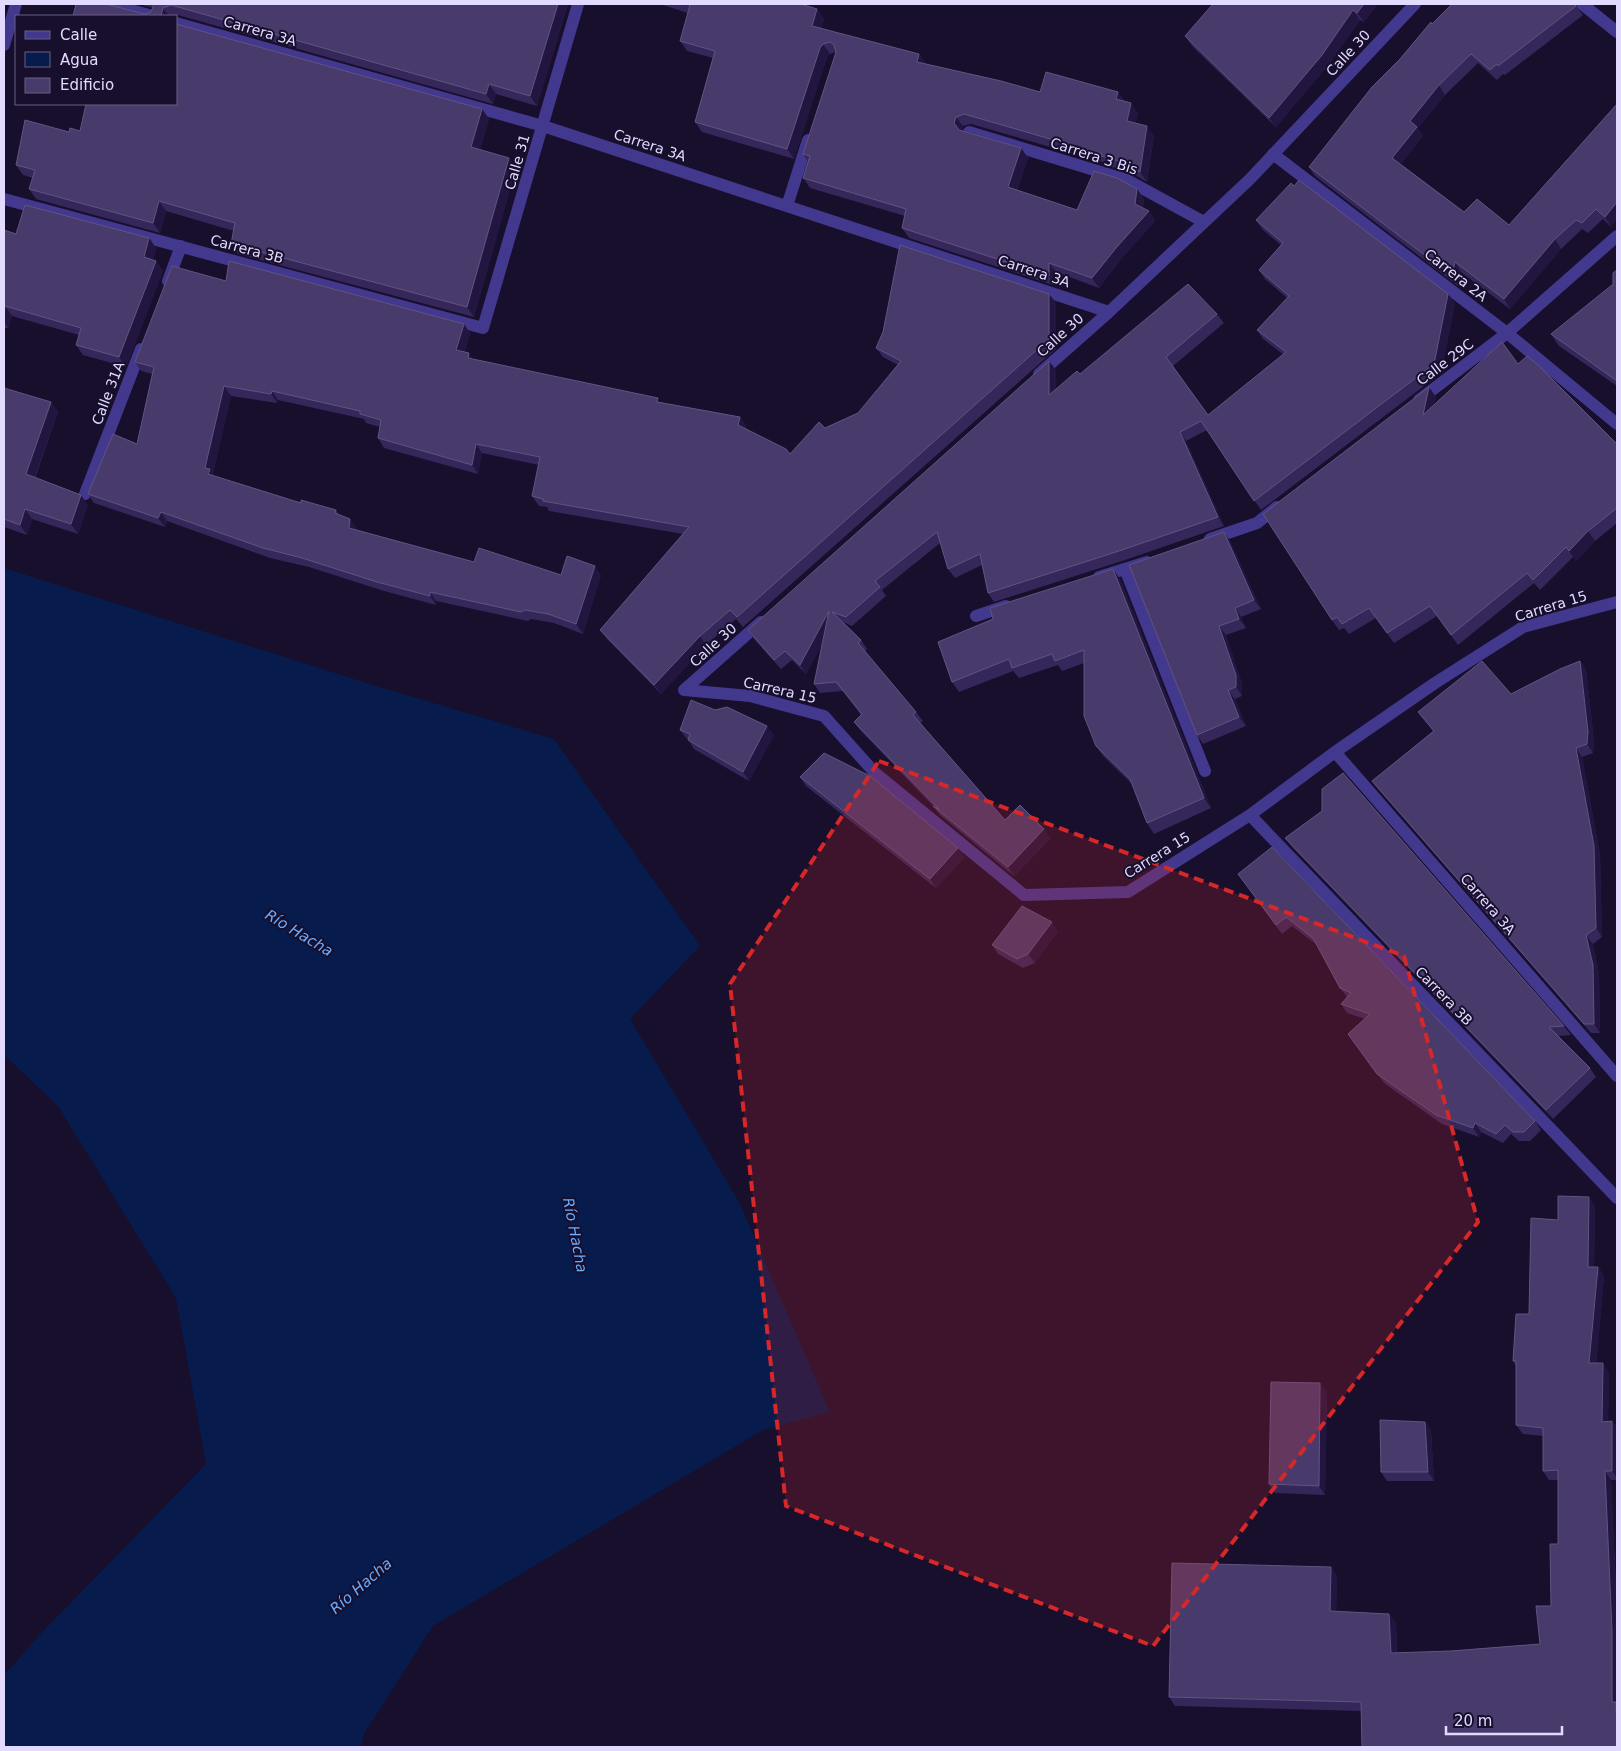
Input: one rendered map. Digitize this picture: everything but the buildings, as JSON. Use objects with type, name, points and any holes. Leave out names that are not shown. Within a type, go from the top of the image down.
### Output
[{"type":"street","points":[[4,45],[16,4]]},
{"type":"street","points":[[108,4],[149,15]]},
{"type":"street","name":"Calle 31","points":[[483,328],[578,4]]},
{"type":"street","name":"Calle 30","points":[[1027,385],[1109,312],[1250,179],[1415,4]]},
{"type":"street","points":[[1582,4],[1617,32]]},
{"type":"street","name":"Carrera 3A","points":[[178,24],[543,126],[1109,312]]},
{"type":"street","points":[[787,206],[814,124]]},
{"type":"street","name":"Carrera 3 Bis","points":[[969,132],[1127,180],[1204,222]]},
{"type":"street","name":"Carrera 2A","points":[[1273,154],[1507,334],[1617,424]]},
{"type":"street","name":"Carrera 3B","points":[[4,199],[483,328]]},
{"type":"street","name":"Calle 29C","points":[[1405,410],[1507,334],[1617,236]]},
{"type":"street","points":[[164,292],[182,246]]},
{"type":"street","name":"Calle 31A","points":[[85,494],[146,338]]},
{"type":"street","points":[[1200,543],[1257,523],[1288,499]]},
{"type":"street","points":[[1088,581],[1163,556]]},
{"type":"street","points":[[1125,569],[1205,771]]},
{"type":"street","points":[[976,616],[1022,601]]},
{"type":"street","name":"Carrera 15","points":[[684,690],[750,696],[824,716],[875,773],[1024,895],[1128,892],[1250,815],[1335,752],[1435,683],[1523,627],[1617,602]]},
{"type":"street","name":"Calle 30","points":[[684,690],[774,611]]},
{"type":"street","name":"Carrera 3A","points":[[1335,752],[1617,1076]]},
{"type":"street","name":"Carrera 3B","points":[[1250,815],[1617,1198]]},
{"type":"highlighted area","points":[[879,761],[1404,956],[1478,1222],[1153,1646],[786,1506],[730,984]]},
{"type":"water","name":"Río Hacha","points":[[4,568],[373,685],[554,739],[700,946],[630,1019],[739,1202],[830,1412],[763,1430],[433,1626],[364,1734],[361,1747],[4,1747],[4,1675],[45,1629],[206,1464],[176,1298],[58,1106],[4,1055]]}]
